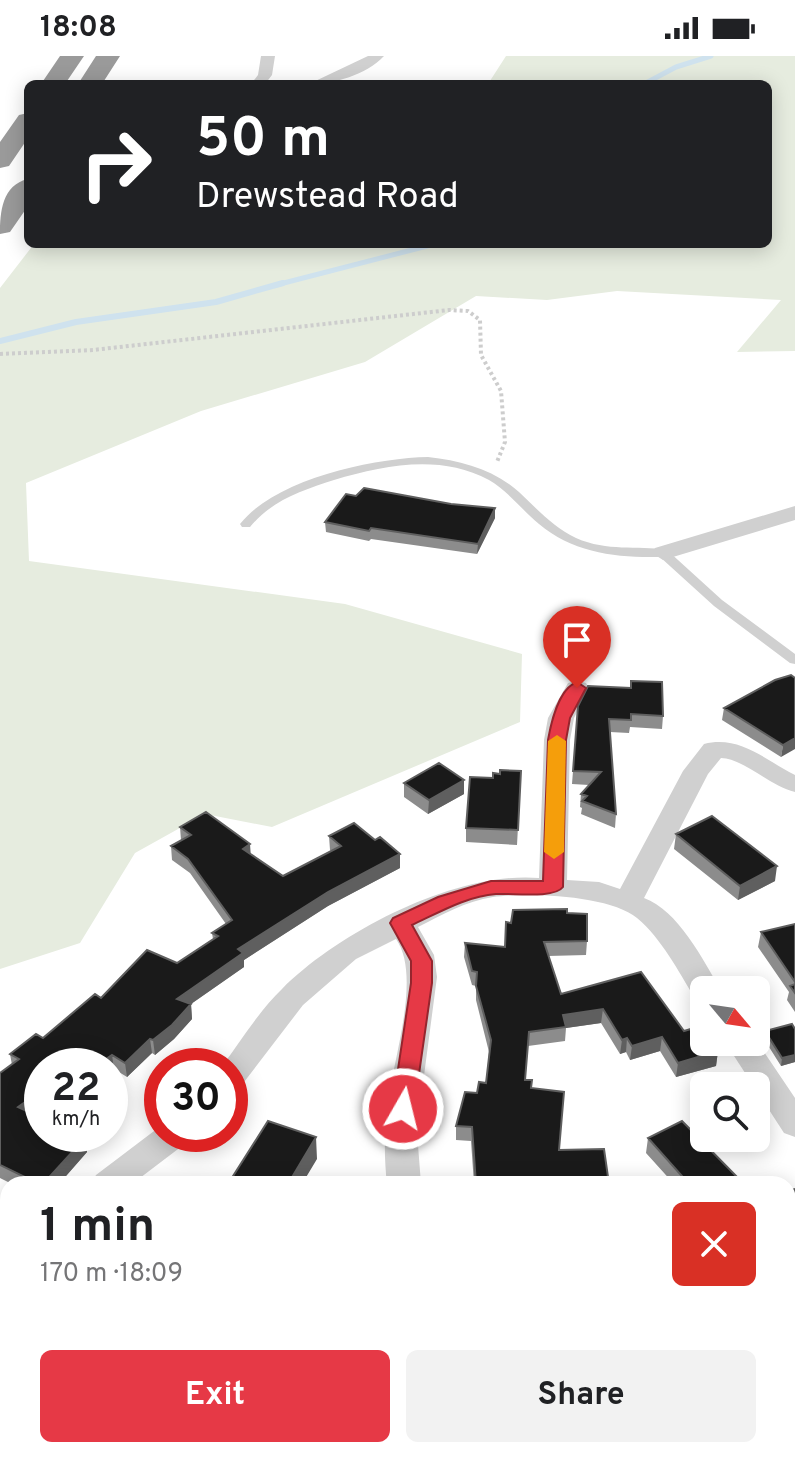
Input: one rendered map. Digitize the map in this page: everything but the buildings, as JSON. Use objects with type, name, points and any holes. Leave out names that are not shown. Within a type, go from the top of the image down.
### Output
[{"type":"highway","points":[[56,80],[72,56]]},
{"type":"highway","points":[[93,80],[108,56]]},
{"type":"highway","points":[[0,160],[24,126]]},
{"type":"highway","points":[[0,226],[24,193]]},
{"type":"street","points":[[261,80],[268,56]]},
{"type":"street","points":[[326,80],[360,67],[377,56]]},
{"type":"street","points":[[663,553],[701,544],[795,513]]},
{"type":"street","points":[[553,887],[557,740],[561,718],[577,688]]},
{"type":"street","points":[[628,901],[696,771],[713,750],[737,750],[785,781],[795,784]]},
{"type":"street","points":[[248,1054],[275,1017],[311,979],[346,952],[445,901],[480,890],[553,887],[599,892],[628,901],[645,909],[669,934],[697,976]]},
{"type":"street","points":[[400,923],[415,944],[421,961],[421,983],[403,1109],[403,1176]]},
{"type":"street","points":[[750,1056],[795,1124]]},
{"type":"street","points":[[119,1176],[150,1152]]},
{"type":"lane","points":[[246,524],[260,508],[280,496],[382,463],[431,460],[460,465],[490,477],[513,492],[554,531],[568,539],[624,553],[663,553],[718,603],[795,660]]},
{"type":"path","points":[[0,354],[93,350],[449,310],[468,311],[480,320],[481,355],[500,385],[505,442],[490,477]]},
{"type":"shaded area","points":[[506,56],[795,56],[795,351],[737,352],[781,300],[617,291],[547,300],[476,296],[365,362],[201,411],[26,483],[29,561],[345,604],[522,654],[520,722],[272,827],[205,814],[135,853],[80,943],[0,969],[0,288],[31,248],[772,248],[772,80],[491,80]]},
{"type":"waterway","points":[[652,80],[676,67],[711,56]]},
{"type":"waterway","points":[[276,285],[419,248]]},
{"type":"waterway","points":[[0,341],[76,322],[216,302],[283,283]]},
{"type":"slow traffic","points":[[554,852],[557,741]]},
{"type":"route","points":[[403,1109],[421,983],[421,961],[415,944],[400,923],[470,892],[524,886],[553,887],[557,740],[561,718],[577,688]]}]
